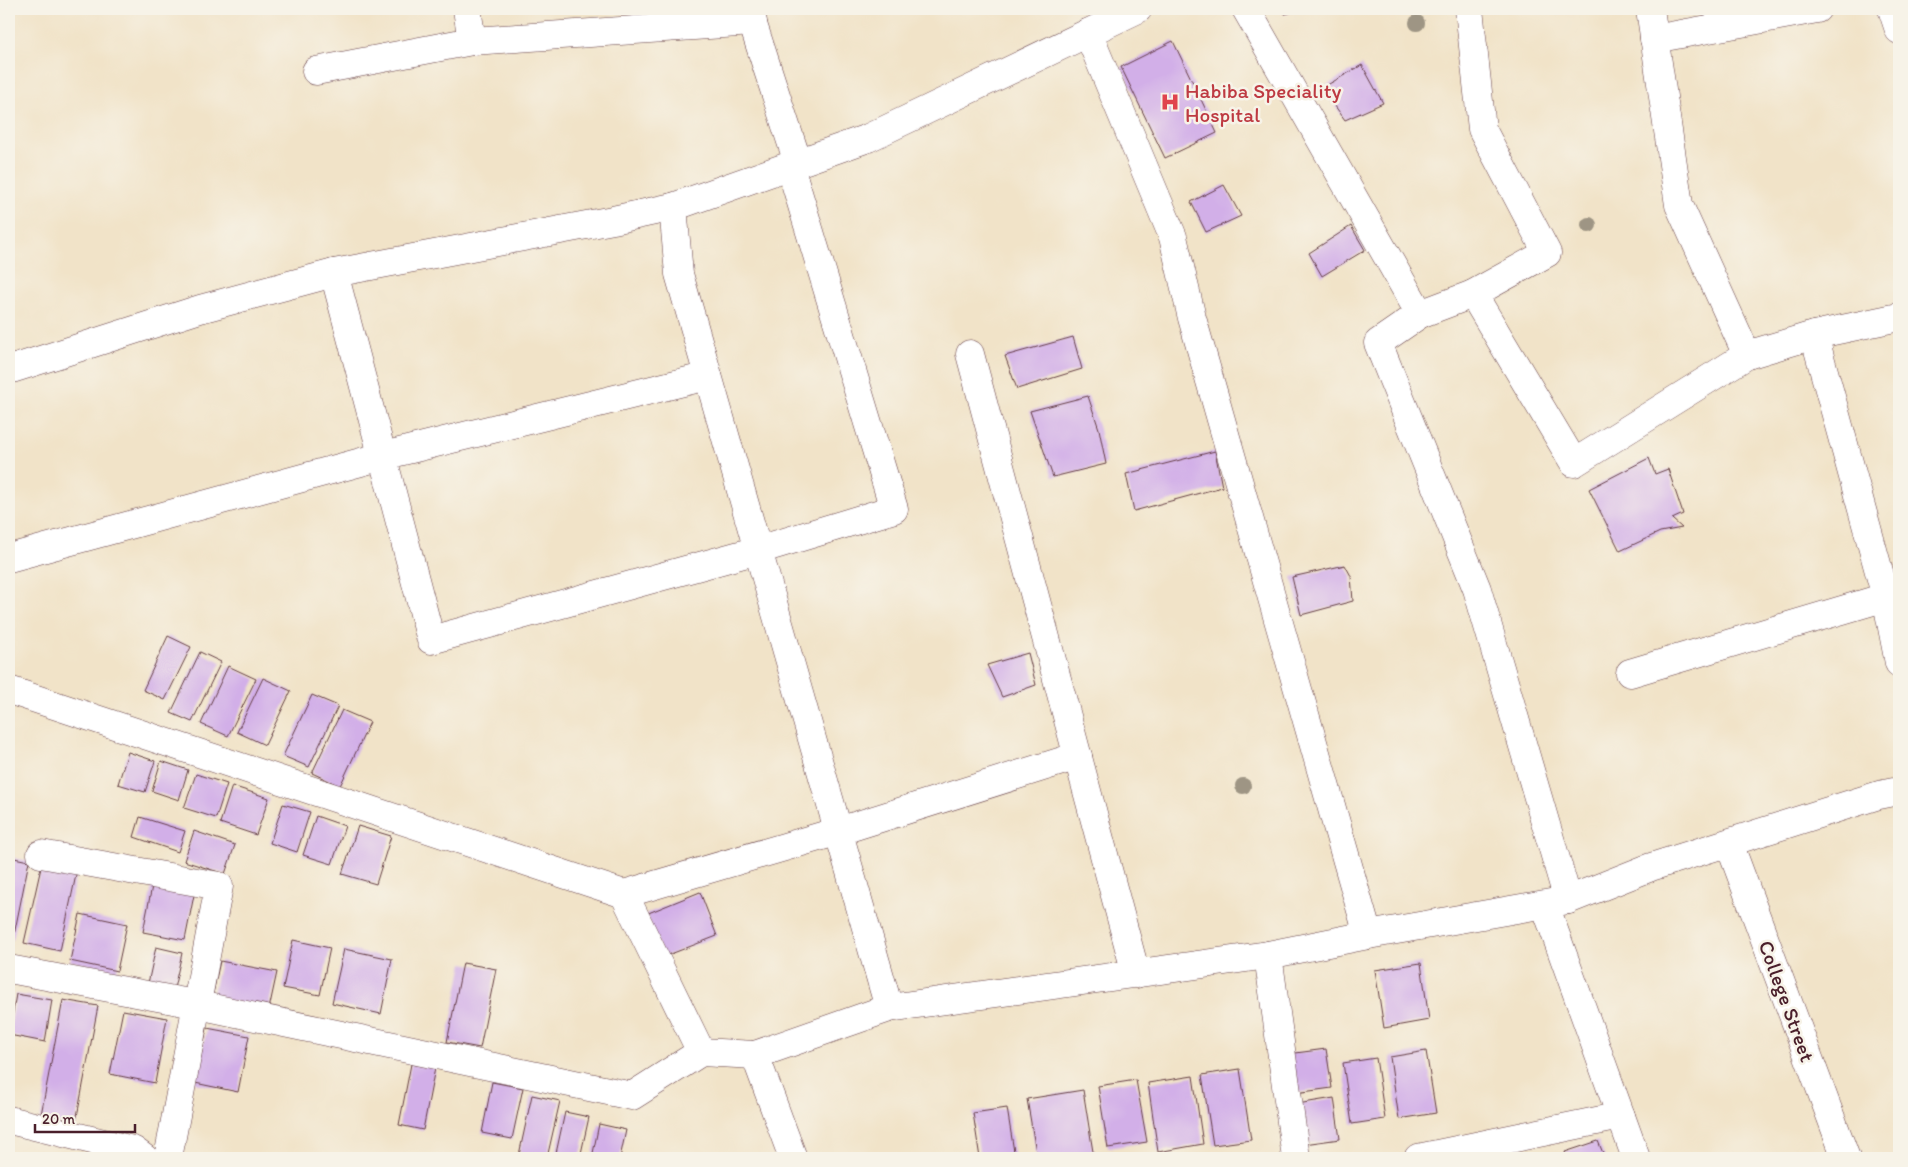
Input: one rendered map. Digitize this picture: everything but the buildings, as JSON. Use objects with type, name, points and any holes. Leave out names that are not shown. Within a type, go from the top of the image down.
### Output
[{"type":"street","points":[[468,9],[472,41]]},
{"type":"street","points":[[9,370],[200,310],[334,272],[594,224],[672,207],[868,138],[1138,9]]},
{"type":"street","points":[[1246,9],[1420,314]]},
{"type":"street","points":[[1469,9],[1482,129],[1547,253],[1473,294],[1420,314],[1378,343],[1477,589],[1556,902],[1621,1116],[1636,1158]]},
{"type":"street","points":[[1650,9],[1679,205],[1747,355]]},
{"type":"street","points":[[1654,39],[1817,9]]},
{"type":"street","points":[[1892,9],[1899,30]]},
{"type":"street","points":[[316,71],[472,41],[751,16],[894,509],[758,550],[431,640],[334,272]]},
{"type":"street","points":[[1088,33],[1173,237],[1192,318],[1368,935]]},
{"type":"street","points":[[672,207],[679,274],[890,1008]]},
{"type":"street","points":[[1473,294],[1574,463],[1747,355],[1814,335],[1899,317]]},
{"type":"street","points":[[1814,335],[1892,596],[1899,663]]},
{"type":"street","points":[[970,354],[1136,974]]},
{"type":"street","points":[[9,558],[383,456],[708,376]]},
{"type":"street","points":[[1630,673],[1892,596]]},
{"type":"street","points":[[9,690],[624,894],[839,831],[1078,756]]},
{"type":"street","points":[[9,969],[197,1004],[632,1096],[701,1052],[754,1055],[890,1008],[1268,955],[1368,935],[1556,902],[1651,867],[1879,795],[1899,791]]},
{"type":"street","name":"College Street","points":[[1729,843],[1846,1158]]},
{"type":"street","points":[[41,854],[219,886],[168,1158]]},
{"type":"street","points":[[624,894],[701,1052]]},
{"type":"street","points":[[1268,955],[1296,1158]]},
{"type":"street","points":[[754,1055],[793,1158]]},
{"type":"street","points":[[1418,1158],[1621,1116]]},
{"type":"street","points":[[9,1120],[133,1150],[144,1158]]},
{"type":"place","name":"Habiba Speciality Hospital","points":[[1170,102]]}]
